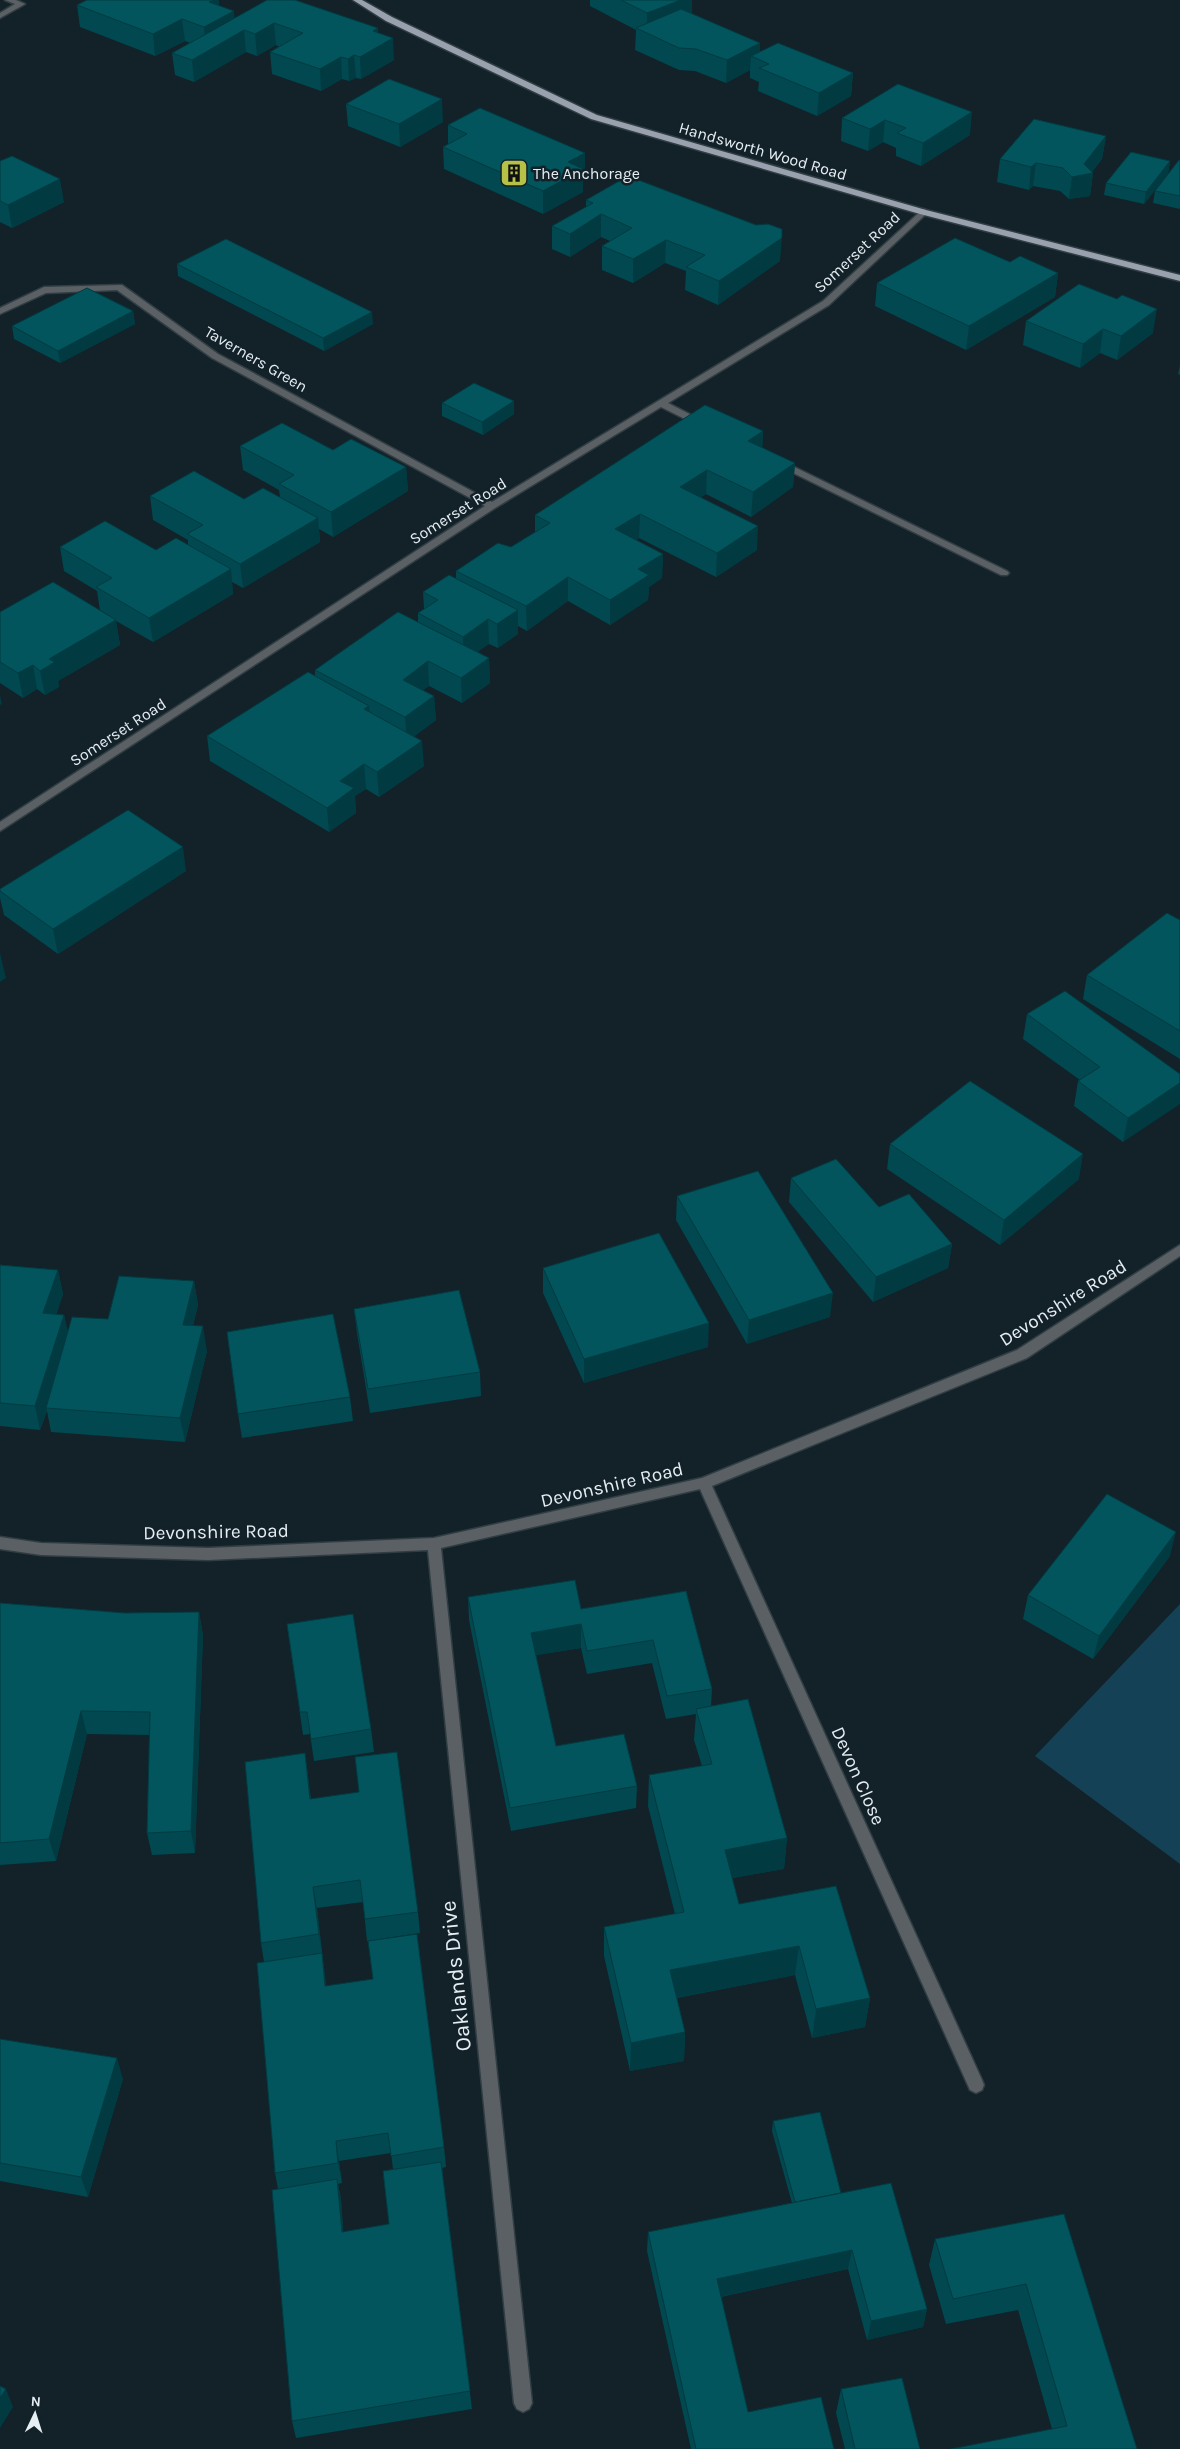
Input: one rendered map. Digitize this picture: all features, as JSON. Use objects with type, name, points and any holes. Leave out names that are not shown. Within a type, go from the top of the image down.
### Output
[{"type":"main road","name":"Handsworth Wood Road","points":[[357,0],[388,19],[594,117],[923,212],[1180,278]]},
{"type":"street","points":[[0,16],[21,4],[9,0]]},
{"type":"street","name":"Somerset Road","points":[[0,827],[492,506],[826,303],[923,212]]},
{"type":"street","name":"Taverners Green","points":[[0,312],[44,290],[119,287],[215,356],[492,506]]},
{"type":"street","points":[[662,404],[710,428]]},
{"type":"street","points":[[774,460],[1004,573]]},
{"type":"street","name":"Devonshire Road","points":[[0,1543],[41,1550],[208,1554],[434,1544],[704,1483],[1022,1354],[1180,1250]]},
{"type":"street","name":"Devon Close","points":[[704,1483],[976,2085]]},
{"type":"street","name":"Oaklands Drive","points":[[434,1544],[524,2403]]},
{"type":"shaded area","points":[[1180,1604],[1180,1864],[1035,1756]]},
{"type":"building","points":[[87,0],[214,0],[209,2],[234,11],[204,27],[182,19],[153,34],[77,5]]},
{"type":"building","points":[[267,0],[295,0],[378,28],[373,31],[393,38],[360,57],[354,55],[348,59],[341,57],[320,69],[270,52],[303,33],[274,23],[255,34],[244,30],[192,60],[172,53]]},
{"type":"building","points":[[621,0],[681,0],[647,13]]},
{"type":"building","points":[[681,9],[760,43],[727,60],[696,49],[679,48],[636,28]]},
{"type":"building","points":[[778,43],[853,73],[819,93],[759,68],[769,64],[751,56]]},
{"type":"building","points":[[389,79],[442,99],[399,124],[346,104]]},
{"type":"building","points":[[898,84],[972,112],[923,143],[897,133],[906,128],[885,120],[870,129],[842,118]]},
{"type":"building","points":[[480,108],[585,153],[568,162],[583,169],[543,191],[443,147],[467,134],[448,125]]},
{"type":"building","points":[[1034,119],[1106,136],[1084,164],[1093,173],[1072,177],[1063,168],[1036,163],[1031,167],[1000,159]]},
{"type":"building","points":[[1131,152],[1170,161],[1146,192],[1106,183]]},
{"type":"building","points":[[12,156],[60,179],[8,205],[0,201],[0,161]]},
{"type":"building","points":[[1179,160],[1180,196],[1155,191]]},
{"type":"building","points":[[628,176],[756,225],[768,224],[782,229],[782,238],[719,281],[686,267],[705,255],[666,240],[633,259],[602,246],[632,228],[601,214],[570,234],[552,226],[593,203],[586,200]]},
{"type":"building","points":[[955,238],[1010,262],[1020,256],[1058,273],[969,326],[877,283]]},
{"type":"building","points":[[226,239],[372,312],[323,338],[177,264]]},
{"type":"building","points":[[1079,284],[1117,299],[1122,295],[1157,309],[1121,336],[1103,329],[1083,344],[1026,321]]},
{"type":"building","points":[[87,288],[133,311],[58,351],[12,326]]},
{"type":"building","points":[[474,383],[514,401],[482,422],[442,403]]},
{"type":"building","points":[[705,405],[763,431],[748,441],[795,463],[753,492],[707,470],[680,487],[758,526],[717,553],[640,514],[615,529],[663,554],[638,569],[649,575],[610,600],[568,577],[526,606],[456,571],[498,543],[511,547],[550,523],[535,515]]},
{"type":"building","points":[[282,423],[333,450],[351,439],[406,467],[331,512],[279,484],[294,475],[240,446]]},
{"type":"building","points":[[194,471],[244,499],[263,488],[318,518],[240,564],[187,534],[203,525],[150,496]]},
{"type":"building","points":[[105,521],[156,550],[176,538],[231,569],[149,618],[96,587],[112,578],[60,547]]},
{"type":"building","points":[[449,575],[518,610],[497,624],[488,619],[463,637],[418,613],[438,600],[423,592]]},
{"type":"building","points":[[53,582],[116,620],[49,659],[55,662],[40,671],[33,665],[18,673],[0,662],[0,612]]},
{"type":"building","points":[[398,612],[489,658],[461,678],[428,661],[403,680],[434,696],[405,717],[315,670]]},
{"type":"building","points":[[308,672],[369,706],[364,709],[422,741],[377,772],[364,764],[340,781],[354,788],[327,808],[207,736]]},
{"type":"building","points":[[128,810],[183,847],[53,929],[0,891],[0,889]]},
{"type":"building","points":[[1167,913],[1180,920],[1180,1031],[1087,975]]},
{"type":"building","points":[[1065,991],[1180,1074],[1180,1083],[1128,1118],[1078,1081],[1100,1067],[1027,1014]]},
{"type":"building","points":[[970,1081],[1083,1154],[1004,1220],[890,1144]]},
{"type":"building","points":[[836,1159],[879,1207],[909,1194],[952,1244],[876,1277],[791,1178]]},
{"type":"building","points":[[758,1171],[833,1293],[749,1320],[677,1196]]},
{"type":"building","points":[[659,1233],[709,1323],[584,1359],[543,1268]]},
{"type":"building","points":[[0,1265],[58,1270],[43,1313],[64,1315],[35,1406],[0,1403]]},
{"type":"building","points":[[119,1276],[194,1281],[183,1325],[203,1326],[180,1418],[46,1408],[72,1317],[108,1319]]},
{"type":"building","points":[[459,1290],[480,1372],[368,1389],[354,1309]]},
{"type":"building","points":[[333,1314],[350,1397],[238,1414],[227,1332]]},
{"type":"building","points":[[1107,1494],[1176,1532],[1099,1636],[1028,1595]]},
{"type":"building","points":[[575,1580],[581,1609],[686,1591],[712,1689],[667,1696],[653,1640],[587,1651],[581,1624],[531,1633],[556,1746],[624,1734],[637,1786],[510,1808],[468,1597]]},
{"type":"building","points":[[0,1603],[125,1613],[199,1612],[191,1831],[147,1833],[150,1712],[81,1711],[49,1839],[0,1843]]},
{"type":"building","points":[[353,1614],[371,1729],[311,1739],[307,1712],[300,1712],[287,1624]]},
{"type":"building","points":[[748,1699],[787,1838],[725,1850],[739,1904],[836,1886],[870,1998],[816,2009],[799,1946],[670,1970],[685,2032],[631,2043],[604,1927],[684,1912],[649,1775],[712,1764],[696,1709]]},
{"type":"building","points":[[397,1752],[418,1912],[365,1919],[360,1880],[313,1887],[319,1934],[261,1943],[245,1762],[305,1753],[310,1799],[359,1792],[355,1757]]},
{"type":"building","points":[[417,1934],[444,2147],[391,2156],[388,2133],[336,2141],[338,2163],[275,2173],[257,1963],[322,1953],[325,1986],[373,1979],[368,1941]]},
{"type":"building","points":[[0,2039],[117,2058],[81,2177],[0,2163]]},
{"type":"building","points":[[820,2112],[841,2193],[795,2202],[773,2121]]},
{"type":"building","points":[[441,2162],[470,2391],[292,2421],[272,2190],[337,2179],[342,2232],[389,2224],[383,2171]]},
{"type":"building","points":[[891,2183],[927,2309],[871,2321],[852,2250],[717,2279],[748,2412],[821,2397],[834,2449],[696,2449],[648,2232]]},
{"type":"building","points":[[1064,2214],[1137,2449],[951,2449],[1067,2426],[1026,2284],[953,2299],[935,2239]]},
{"type":"building","points":[[902,2378],[920,2449],[855,2449],[841,2389]]},
{"type":"building","points":[[0,2386],[6,2389],[0,2398]]},
{"type":"place","name":"The Anchorage","points":[[514,173]]}]
